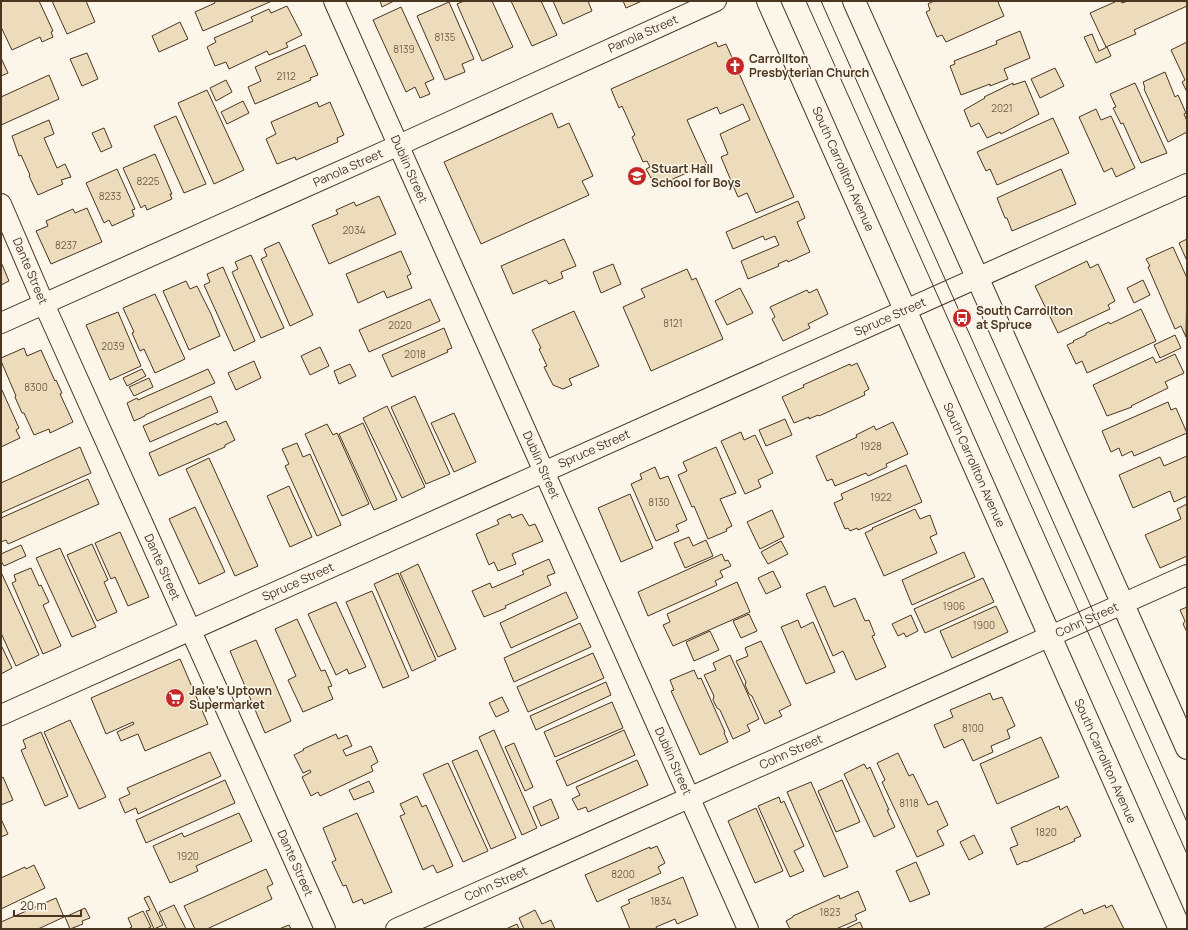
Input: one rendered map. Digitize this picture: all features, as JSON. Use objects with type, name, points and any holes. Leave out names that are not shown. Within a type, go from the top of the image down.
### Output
[{"type":"main road","name":"South Carrollton Avenue","points":[[768,1],[1180,929]]},
{"type":"main road","points":[[854,1],[1187,748]]},
{"type":"street","name":"Dublin Street","points":[[334,1],[748,929]]},
{"type":"street","name":"Panola Street","points":[[1,323],[716,1]]},
{"type":"street","name":"Spruce Street","points":[[1,715],[1187,184]]},
{"type":"street","name":"Dante Street","points":[[1,204],[44,304],[324,929]]},
{"type":"street","name":"Cohn Street","points":[[396,929],[1187,575]]},
{"type":"building","points":[[1,1],[39,1],[53,31],[51,32],[53,37],[42,42],[40,37],[12,50],[1,27]]},
{"type":"building","points":[[52,1],[86,1],[95,22],[67,34]]},
{"type":"building","points":[[214,1],[272,1],[203,31],[195,12],[215,3]]},
{"type":"building","points":[[380,1],[394,1],[382,7]]},
{"type":"building","points":[[464,1],[492,1],[513,47],[482,61],[457,4]]},
{"type":"building","points":[[511,1],[541,1],[557,35],[532,46]]},
{"type":"building","points":[[553,1],[588,1],[592,11],[563,24]]},
{"type":"building","points":[[623,1],[642,1],[626,8]]},
{"type":"building","points":[[934,1],[999,1],[998,2],[1004,16],[946,42],[942,35],[937,37],[926,12],[930,10],[928,4]]},
{"type":"building","points":[[1117,1],[1121,1],[1122,3],[1128,1],[1187,1],[1187,6],[1134,30],[1136,34],[1106,47],[1090,13]]},
{"type":"building","points":[[449,2],[474,59],[462,64],[465,72],[445,80],[417,16]]},
{"type":"building","points":[[287,6],[302,35],[286,43],[288,47],[269,55],[267,51],[229,69],[226,62],[215,66],[207,47],[216,42],[214,38],[253,21],[251,17],[269,9],[271,13]]},
{"type":"building","points":[[401,7],[434,79],[425,83],[430,94],[420,98],[415,87],[406,92],[373,20]]},
{"type":"building","points":[[180,22],[188,39],[159,52],[152,36]]},
{"type":"building","points":[[1020,31],[1030,58],[1004,69],[1008,79],[961,95],[950,66],[955,64],[954,61],[997,44],[996,41]]},
{"type":"building","points":[[1092,34],[1099,51],[1107,47],[1111,56],[1096,63],[1084,37]]},
{"type":"building","points":[[716,42],[718,47],[726,44],[794,197],[756,213],[747,193],[738,197],[721,157],[728,154],[720,134],[750,120],[743,104],[720,114],[717,107],[687,120],[707,164],[657,186],[654,177],[651,178],[646,169],[650,167],[647,161],[643,162],[632,137],[635,135],[622,106],[619,108],[611,89]]},
{"type":"building","points":[[1187,42],[1187,92],[1182,82],[1185,80],[1171,50]]},
{"type":"building","points":[[305,45],[318,75],[310,78],[311,80],[255,104],[248,87],[261,81],[255,67]]},
{"type":"building","points":[[87,53],[98,79],[82,86],[70,59]]},
{"type":"building","points":[[1,58],[8,73],[1,76]]},
{"type":"building","points":[[1055,68],[1064,86],[1040,98],[1031,79]]},
{"type":"building","points":[[1165,72],[1175,97],[1178,95],[1186,113],[1184,114],[1187,121],[1187,132],[1168,142],[1144,89],[1143,82]]},
{"type":"building","points":[[49,75],[59,99],[1,125],[1,97]]},
{"type":"building","points":[[226,80],[232,92],[216,101],[210,88]]},
{"type":"building","points":[[1025,81],[1039,114],[1001,134],[1000,132],[987,138],[979,123],[971,127],[964,110],[985,98],[984,97],[1013,83],[1013,85]]},
{"type":"building","points":[[1135,83],[1167,153],[1141,163],[1123,123],[1121,124],[1113,108],[1116,107],[1110,94]]},
{"type":"building","points":[[207,90],[244,170],[214,184],[178,103]]},
{"type":"building","points":[[243,101],[249,113],[227,124],[221,112]]},
{"type":"building","points":[[317,102],[319,107],[330,102],[344,135],[337,138],[338,142],[296,160],[295,157],[277,164],[266,139],[276,134],[271,122]]},
{"type":"building","points":[[1096,109],[1101,120],[1111,116],[1135,168],[1116,177],[1112,168],[1104,172],[1079,117]]},
{"type":"building","points":[[552,113],[558,128],[569,123],[593,176],[582,181],[589,195],[481,244],[444,162]]},
{"type":"building","points":[[176,116],[206,184],[184,193],[154,126]]},
{"type":"building","points":[[1053,118],[1069,153],[997,185],[990,169],[986,171],[977,152]]},
{"type":"building","points":[[49,120],[54,134],[44,138],[57,168],[65,164],[71,177],[61,180],[63,184],[38,195],[21,155],[19,156],[12,136]]},
{"type":"building","points":[[104,128],[112,147],[101,152],[92,133]]},
{"type":"building","points":[[155,154],[172,194],[170,194],[172,199],[147,210],[145,205],[141,208],[123,168]]},
{"type":"building","points":[[117,169],[135,209],[132,210],[134,216],[112,226],[109,220],[104,223],[86,183]]},
{"type":"building","points":[[1061,169],[1076,204],[1012,231],[997,198]]},
{"type":"building","points":[[379,196],[396,234],[329,264],[312,225],[338,214],[336,210],[354,202],[356,206]]},
{"type":"building","points":[[798,201],[805,218],[797,222],[810,252],[788,262],[787,260],[778,264],[779,266],[748,279],[741,261],[779,245],[775,236],[765,240],[763,236],[733,249],[726,232]]},
{"type":"building","points":[[87,208],[102,242],[51,264],[36,231],[48,226],[46,221],[73,209],[75,213]]},
{"type":"building","points":[[564,239],[576,266],[561,272],[563,278],[549,284],[546,280],[513,294],[501,266]]},
{"type":"building","points":[[1187,239],[1187,261],[1179,243]]},
{"type":"building","points":[[279,242],[313,315],[290,326],[261,259],[267,256],[264,249]]},
{"type":"building","points":[[1173,247],[1187,278],[1186,337],[1181,326],[1175,329],[1148,267],[1150,266],[1146,259]]},
{"type":"building","points":[[401,251],[411,274],[407,276],[412,288],[387,298],[384,291],[358,303],[346,274]]},
{"type":"building","points":[[251,255],[284,328],[261,338],[232,272],[238,269],[235,262]]},
{"type":"building","points":[[1087,261],[1090,268],[1098,264],[1115,301],[1108,305],[1110,309],[1058,333],[1035,286]]},
{"type":"building","points":[[1,262],[9,281],[1,285]]},
{"type":"building","points":[[613,264],[621,284],[601,293],[593,272]]},
{"type":"building","points":[[223,267],[255,341],[234,351],[204,285],[210,282],[207,274]]},
{"type":"building","points":[[687,269],[692,280],[696,278],[723,339],[651,371],[623,307],[645,297],[641,289]]},
{"type":"building","points":[[1143,280],[1150,295],[1134,303],[1127,288]]},
{"type":"building","points":[[186,281],[190,289],[197,286],[220,336],[189,350],[163,291]]},
{"type":"building","points":[[740,288],[753,313],[727,325],[715,301]]},
{"type":"building","points":[[817,289],[828,314],[808,324],[810,328],[783,341],[772,319],[775,317],[770,307],[807,290],[809,293]]},
{"type":"building","points":[[155,294],[185,359],[155,373],[144,349],[140,351],[132,333],[134,332],[123,308]]},
{"type":"building","points":[[430,299],[440,321],[369,352],[359,330]]},
{"type":"building","points":[[1141,309],[1156,341],[1087,373],[1082,361],[1076,364],[1067,345],[1086,335],[1086,333],[1109,322],[1110,324]]},
{"type":"building","points":[[574,311],[599,366],[569,379],[572,385],[563,389],[553,385],[544,367],[547,366],[539,349],[541,348],[532,330]]},
{"type":"building","points":[[118,312],[141,366],[110,380],[86,325]]},
{"type":"building","points":[[444,328],[452,348],[447,350],[448,352],[392,377],[382,355]]},
{"type":"building","points":[[1175,335],[1181,348],[1160,358],[1154,345]]},
{"type":"building","points":[[320,347],[329,366],[310,375],[301,356]]},
{"type":"building","points":[[24,348],[27,356],[41,350],[62,393],[60,394],[73,422],[50,433],[49,429],[34,435],[24,413],[22,413],[1,361],[1,358]]},
{"type":"building","points":[[1175,354],[1184,373],[1165,382],[1168,388],[1131,406],[1132,407],[1107,416],[1093,385],[1153,357],[1156,363]]},
{"type":"building","points":[[254,361],[261,378],[236,390],[228,373]]},
{"type":"building","points":[[857,363],[869,389],[864,392],[865,395],[819,416],[818,415],[809,419],[809,417],[794,423],[782,397],[804,387],[803,385],[850,364],[851,366]]},
{"type":"building","points":[[350,364],[356,376],[339,384],[334,371]]},
{"type":"building","points":[[142,369],[146,376],[127,386],[123,378]]},
{"type":"building","points":[[208,369],[215,383],[134,421],[127,403],[137,398],[138,400]]},
{"type":"building","points":[[149,378],[153,387],[134,396],[129,387]]},
{"type":"building","points":[[1,388],[19,428],[16,430],[20,438],[1,447]]},
{"type":"building","points":[[211,396],[218,412],[150,442],[143,426]]},
{"type":"building","points":[[415,396],[450,474],[426,484],[391,407]]},
{"type":"building","points":[[1168,402],[1171,410],[1176,408],[1187,433],[1134,456],[1132,451],[1122,456],[1119,448],[1111,452],[1102,431]]},
{"type":"building","points":[[387,406],[425,487],[402,498],[363,418]]},
{"type":"building","points":[[454,413],[476,462],[454,472],[431,423]]},
{"type":"building","points":[[785,419],[792,435],[766,446],[759,430]]},
{"type":"building","points":[[226,421],[235,440],[225,445],[225,447],[159,476],[149,453],[216,423],[217,425]]},
{"type":"building","points":[[893,422],[908,454],[886,464],[887,467],[868,476],[866,473],[835,486],[832,479],[827,481],[816,456],[857,437],[856,435],[874,426],[876,430]]},
{"type":"building","points":[[363,423],[397,500],[374,510],[339,434]]},
{"type":"building","points":[[327,424],[333,435],[337,433],[369,504],[342,516],[305,434]]},
{"type":"building","points":[[741,432],[744,440],[755,435],[773,473],[758,480],[761,487],[745,494],[721,441]]},
{"type":"building","points":[[297,443],[303,457],[310,454],[341,525],[317,536],[285,466],[289,464],[282,449]]},
{"type":"building","points":[[80,447],[91,473],[1,513],[1,483]]},
{"type":"building","points":[[716,447],[736,493],[720,499],[732,526],[726,529],[727,531],[708,539],[694,506],[692,507],[678,475],[687,471],[683,462]]},
{"type":"building","points":[[1187,456],[1187,496],[1174,502],[1170,491],[1133,508],[1119,475],[1160,457],[1164,466]]},
{"type":"building","points":[[209,458],[258,566],[235,576],[186,469]]},
{"type":"building","points":[[906,465],[922,502],[858,530],[857,528],[850,531],[848,528],[845,529],[834,503],[843,499],[841,494]]},
{"type":"building","points":[[655,467],[660,479],[668,476],[687,520],[676,525],[679,531],[656,541],[631,484],[642,479],[640,474]]},
{"type":"building","points":[[88,479],[99,504],[8,544],[6,540],[1,542],[1,518]]},
{"type":"building","points":[[289,486],[312,537],[290,547],[267,496]]},
{"type":"building","points":[[630,494],[653,548],[621,562],[598,508]]},
{"type":"building","points":[[1187,504],[1187,556],[1160,568],[1145,535],[1181,519],[1177,509]]},
{"type":"building","points":[[195,507],[225,572],[199,584],[169,519]]},
{"type":"building","points":[[915,509],[920,519],[930,515],[937,534],[930,537],[937,553],[884,576],[865,533],[873,529],[872,528]]},
{"type":"building","points":[[772,510],[784,537],[760,549],[747,522]]},
{"type":"building","points":[[510,514],[512,518],[522,514],[529,526],[535,524],[543,541],[512,554],[516,564],[498,571],[494,562],[489,565],[476,534],[499,524],[497,520]]},
{"type":"building","points":[[120,532],[149,597],[128,606],[115,577],[111,579],[95,543]]},
{"type":"building","points":[[689,537],[693,546],[706,540],[713,556],[685,568],[674,543]]},
{"type":"building","points":[[781,541],[788,554],[768,564],[761,552]]},
{"type":"building","points":[[92,544],[108,580],[104,582],[117,612],[97,621],[67,555]]},
{"type":"building","points":[[21,545],[26,556],[4,566],[1,561],[1,554]]},
{"type":"building","points":[[60,548],[96,627],[72,637],[36,558]]},
{"type":"building","points":[[964,552],[975,577],[912,605],[902,580]]},
{"type":"building","points":[[722,554],[725,561],[728,560],[731,566],[720,571],[723,577],[715,581],[717,585],[648,616],[638,592]]},
{"type":"building","points":[[549,559],[555,573],[547,576],[551,585],[505,606],[506,608],[484,617],[472,591],[490,583],[492,588],[524,574],[522,571]]},
{"type":"building","points":[[418,564],[456,649],[438,657],[400,573]]},
{"type":"building","points":[[31,568],[39,586],[41,585],[49,602],[43,605],[61,646],[43,654],[12,583],[16,581],[14,575]]},
{"type":"building","points":[[773,571],[781,587],[766,594],[758,578]]},
{"type":"building","points":[[1,572],[39,655],[16,666],[1,633]]},
{"type":"building","points":[[398,573],[436,660],[412,671],[374,584]]},
{"type":"building","points":[[983,578],[994,602],[925,633],[914,609]]},
{"type":"building","points":[[737,582],[750,612],[673,646],[663,625],[670,622],[667,614]]},
{"type":"building","points":[[825,586],[834,607],[855,598],[865,621],[869,620],[875,635],[872,636],[886,667],[856,680],[843,651],[833,656],[806,594]]},
{"type":"building","points":[[372,591],[409,677],[383,688],[346,602]]},
{"type":"building","points":[[566,592],[578,618],[511,648],[500,623]]},
{"type":"building","points":[[336,602],[366,667],[349,674],[347,669],[336,675],[308,614]]},
{"type":"building","points":[[996,606],[1008,632],[952,658],[940,631]]},
{"type":"building","points":[[1187,607],[1187,632],[1183,624],[1185,621],[1180,610]]},
{"type":"building","points":[[749,614],[757,631],[741,638],[733,621]]},
{"type":"building","points":[[911,615],[918,631],[906,637],[904,633],[898,636],[892,624]]},
{"type":"building","points":[[297,619],[321,671],[325,670],[332,686],[328,687],[333,699],[303,712],[288,680],[296,676],[275,629]]},
{"type":"building","points":[[798,620],[801,628],[813,622],[835,672],[806,684],[781,627]]},
{"type":"building","points":[[580,623],[591,647],[514,682],[504,658]]},
{"type":"building","points":[[710,631],[719,650],[694,661],[686,642]]},
{"type":"building","points":[[256,640],[291,721],[265,733],[230,651]]},
{"type":"building","points":[[761,641],[791,705],[779,711],[782,716],[765,724],[752,696],[749,694],[745,685],[746,682],[736,661],[748,656],[745,648]]},
{"type":"building","points":[[1,645],[12,668],[1,674]]},
{"type":"building","points":[[593,653],[604,678],[528,712],[517,687]]},
{"type":"building","points":[[730,655],[759,719],[747,725],[750,731],[733,739],[720,710],[717,708],[713,700],[714,696],[704,675],[716,670],[713,663]]},
{"type":"building","points":[[180,659],[208,724],[145,751],[138,734],[121,741],[117,732],[134,724],[133,722],[106,734],[91,698]]},
{"type":"building","points":[[694,670],[698,679],[701,678],[728,742],[700,755],[671,691],[674,690],[670,680]]},
{"type":"building","points":[[606,682],[611,695],[536,730],[530,716]]},
{"type":"building","points":[[990,693],[993,700],[1002,697],[1015,726],[1007,730],[1010,738],[991,746],[993,752],[973,761],[963,739],[944,748],[934,725],[953,717],[950,710]]},
{"type":"building","points":[[502,697],[509,711],[496,717],[489,703]]},
{"type":"building","points":[[612,702],[623,728],[555,757],[544,732]]},
{"type":"building","points":[[70,720],[106,797],[79,809],[44,732]]},
{"type":"building","points":[[494,730],[537,828],[522,835],[479,737]]},
{"type":"building","points":[[624,730],[635,755],[567,786],[556,761]]},
{"type":"building","points":[[41,732],[68,796],[45,806],[21,750],[26,748],[23,740]]},
{"type":"building","points":[[336,734],[338,739],[347,735],[352,746],[343,750],[346,756],[371,746],[378,762],[371,766],[373,771],[320,796],[318,792],[311,796],[302,777],[311,772],[310,770],[303,773],[294,755],[304,750],[303,749]]},
{"type":"building","points":[[1041,737],[1059,777],[997,804],[980,764]]},
{"type":"building","points":[[514,743],[533,787],[525,791],[505,747]]},
{"type":"building","points":[[477,750],[516,838],[491,849],[452,761]]},
{"type":"building","points":[[210,752],[221,776],[138,814],[136,808],[125,813],[119,799],[130,794],[127,788]]},
{"type":"building","points":[[898,753],[909,776],[913,774],[928,805],[937,801],[948,825],[937,831],[944,845],[917,857],[882,782],[885,780],[877,763]]},
{"type":"building","points":[[637,760],[648,785],[588,812],[586,807],[578,810],[572,799],[580,795],[576,787]]},
{"type":"building","points":[[448,763],[488,851],[463,862],[423,774]]},
{"type":"building","points":[[864,764],[867,769],[870,767],[895,827],[874,837],[844,774]]},
{"type":"building","points":[[3,777],[13,800],[1,805],[1,778]]},
{"type":"building","points":[[225,780],[235,803],[146,843],[136,820]]},
{"type":"building","points":[[842,780],[860,822],[836,832],[818,791]]},
{"type":"building","points":[[369,781],[374,792],[354,800],[349,790]]},
{"type":"building","points":[[811,782],[848,867],[824,877],[787,792]]},
{"type":"building","points":[[417,796],[422,807],[426,805],[453,866],[437,873],[433,865],[423,870],[400,816],[405,814],[400,804]]},
{"type":"building","points":[[779,797],[781,803],[784,801],[804,846],[794,851],[804,871],[790,877],[758,806]]},
{"type":"building","points":[[551,799],[559,818],[541,826],[533,807]]},
{"type":"building","points":[[1059,806],[1060,810],[1067,806],[1081,836],[1074,839],[1075,841],[1017,865],[1010,848],[1018,845],[1011,828]]},
{"type":"building","points":[[756,808],[783,871],[755,883],[728,821]]},
{"type":"building","points":[[239,813],[252,841],[196,866],[198,871],[170,883],[153,846],[182,833],[184,837]]},
{"type":"building","points":[[357,813],[392,892],[364,904],[362,899],[353,903],[346,885],[343,886],[332,862],[336,860],[323,828]]},
{"type":"building","points":[[1,819],[8,834],[1,837]]},
{"type":"building","points":[[974,835],[983,853],[969,860],[960,842]]},
{"type":"building","points":[[657,846],[665,863],[658,867],[661,873],[597,902],[585,875],[650,847],[650,849]]},
{"type":"building","points":[[916,862],[930,894],[910,902],[896,871]]},
{"type":"building","points":[[34,865],[45,888],[1,909],[1,878],[25,867],[26,869]]},
{"type":"building","points":[[266,869],[273,884],[267,887],[272,899],[207,929],[195,929],[184,906]]},
{"type":"building","points":[[683,877],[698,915],[677,924],[675,919],[656,927],[657,929],[630,929],[621,907],[630,903],[628,900]]},
{"type":"building","points":[[858,891],[866,910],[855,915],[857,920],[836,929],[790,929],[786,921],[793,916],[839,895],[840,899]]},
{"type":"building","points":[[149,896],[163,925],[154,929],[146,911],[150,910],[144,898]]},
{"type":"building","points":[[56,898],[64,917],[38,929],[1,929],[1,922]]},
{"type":"building","points":[[174,905],[186,929],[167,929],[159,912]]},
{"type":"building","points":[[1105,905],[1106,908],[1112,905],[1124,929],[1042,929],[1082,909],[1084,914]]},
{"type":"building","points":[[85,908],[90,918],[82,921],[83,924],[70,929],[65,917]]},
{"type":"building","points":[[535,910],[542,924],[551,920],[555,929],[524,929],[519,918]]},
{"type":"building","points":[[143,911],[151,927],[147,929],[128,929],[132,927],[128,918]]},
{"type":"building","points":[[860,922],[863,929],[845,929]]},
{"type":"building","points":[[517,924],[519,929],[506,929]]},
{"type":"building","points":[[289,925],[291,929],[279,929]]},
{"type":"tram line","points":[[806,1],[1187,854]]},
{"type":"tram line","points":[[821,1],[1187,822]]},
{"type":"place","name":"Carrollton Presbyterian Church","points":[[735,66]]},
{"type":"place","name":"Stuart Hall School for Boys","points":[[637,176]]},
{"type":"place","name":"South Carrollton at Spruce","points":[[962,318]]},
{"type":"place","name":"Jake's Uptown Supermarket","points":[[175,698]]}]
